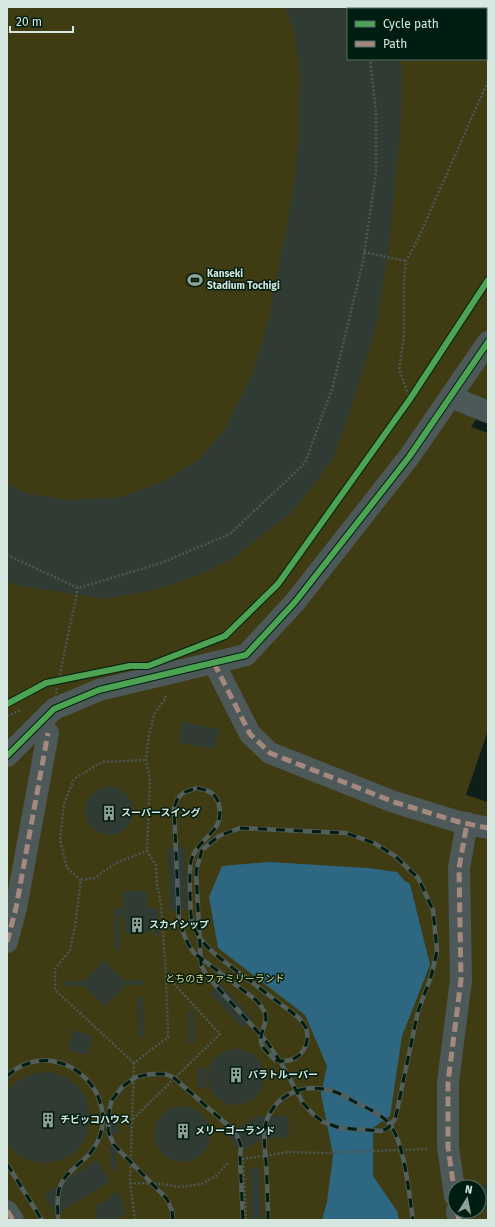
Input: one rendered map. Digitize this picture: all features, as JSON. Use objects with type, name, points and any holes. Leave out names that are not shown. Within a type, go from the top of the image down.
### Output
[{"type":"street","points":[[7,756],[54,709],[99,690],[246,655],[295,602],[409,456],[488,342]]},
{"type":"street","points":[[451,397],[488,412]]},
{"type":"street","points":[[214,663],[250,734],[270,753],[394,802],[488,828]]},
{"type":"street","points":[[7,942],[16,908],[48,733]]},
{"type":"street","points":[[453,1179],[448,1148],[448,1082],[462,980],[459,868],[467,823]]},
{"type":"street","points":[[7,1211],[13,1220]]},
{"type":"path","points":[[7,555],[78,588],[161,563],[230,534],[305,463],[334,386],[364,252],[376,173],[376,113],[370,60]]},
{"type":"path","points":[[410,399],[400,369],[404,337],[404,278],[406,261],[417,241],[488,81]]},
{"type":"path","points":[[364,252],[406,261]]},
{"type":"path","points":[[406,405],[415,392]]},
{"type":"path","points":[[48,733],[78,588]]},
{"type":"path","points":[[54,682],[69,679]]},
{"type":"path","points":[[164,691],[166,698]]},
{"type":"path","points":[[158,700],[166,698]]},
{"type":"path","points":[[134,1063],[168,1037],[166,975],[161,903],[157,884],[156,865],[147,851],[150,779],[146,760],[149,735],[154,714],[166,698]]},
{"type":"path","points":[[146,760],[102,762],[74,779],[64,804],[60,840],[67,868],[81,880],[95,878],[116,863],[147,851]]},
{"type":"path","points":[[81,880],[75,926],[70,950],[55,969],[55,990],[134,1063],[130,1183],[135,1220]]},
{"type":"path","points":[[132,1120],[220,1034],[166,975]]},
{"type":"path","points":[[246,1220],[243,1159],[288,1152],[323,1153],[448,1148]]},
{"type":"path","points":[[130,1183],[162,1184],[180,1187],[202,1184],[216,1176],[228,1163]]},
{"type":"green space","name":"とちのきファミリーランド","points":[[7,7],[488,7],[488,402],[471,427],[488,433],[488,730],[466,795],[488,802],[488,1220],[7,1220]]},
{"type":"water","points":[[269,862],[368,868],[397,872],[410,884],[430,965],[402,1036],[390,1116],[373,1128],[373,1176],[397,1211],[399,1220],[322,1220],[327,1202],[333,1155],[321,1094],[327,1066],[305,1015],[218,948],[209,897],[222,866]]},
{"type":"building","points":[[285,7],[388,7],[347,8],[347,60],[400,60],[402,70],[401,120],[390,237],[377,323],[350,411],[333,458],[292,512],[229,561],[191,578],[154,590],[104,599],[15,585],[7,580],[7,484],[29,494],[69,500],[120,497],[162,482],[199,460],[226,427],[252,375],[269,319],[293,191],[299,138],[300,73],[294,30]]},
{"type":"building","points":[[182,722],[219,729],[215,749],[178,743]]},
{"type":"building","name":"スーパースイング","points":[[104,787],[114,787],[126,794],[133,806],[133,816],[126,828],[114,835],[104,835],[96,831],[89,824],[85,816],[85,806],[89,798],[96,791]]},
{"type":"building","points":[[185,847],[187,910],[170,911],[168,848]]},
{"type":"building","name":"スカイシップ","points":[[123,891],[147,891],[147,908],[158,908],[159,935],[153,935],[153,918],[149,918],[149,933],[125,933],[124,916],[119,916],[120,950],[115,950],[114,908],[124,908]]},
{"type":"building","points":[[103,961],[126,981],[145,980],[145,985],[126,985],[105,1007],[84,986],[65,986],[64,981],[84,981]]},
{"type":"building","points":[[220,983],[252,1019],[242,1028],[210,993]]},
{"type":"building","points":[[137,997],[143,997],[144,1036],[138,1036]]},
{"type":"building","points":[[189,1010],[194,1010],[195,1043],[189,1043]]},
{"type":"building","points":[[73,1030],[93,1036],[87,1055],[68,1050]]},
{"type":"building","name":"パラトルーパー","points":[[236,1049],[247,1051],[256,1057],[262,1066],[264,1077],[262,1088],[256,1097],[247,1103],[236,1105],[225,1103],[216,1097],[210,1088],[208,1077],[210,1066],[216,1057],[225,1051]]},
{"type":"building","points":[[198,1068],[207,1068],[207,1088],[198,1088]]},
{"type":"building","name":"チビッコハウス","points":[[50,1072],[64,1077],[77,1085],[86,1097],[90,1112],[89,1127],[84,1141],[74,1153],[61,1160],[46,1163],[31,1161],[18,1155],[8,1144],[7,1093],[9,1089],[20,1079],[35,1073]]},
{"type":"building","name":"メリーゴーランド","points":[[182,1106],[193,1108],[202,1114],[208,1123],[210,1134],[208,1145],[202,1154],[193,1160],[182,1162],[171,1160],[162,1154],[156,1145],[154,1134],[156,1123],[162,1114],[171,1108]]},
{"type":"building","points":[[289,1115],[289,1137],[262,1139],[239,1152],[229,1134],[256,1117]]},
{"type":"building","points":[[110,1122],[118,1122],[119,1133],[110,1134]]},
{"type":"building","points":[[110,1145],[116,1145],[117,1170],[111,1170]]},
{"type":"building","points":[[97,1160],[110,1181],[56,1215],[44,1194]]},
{"type":"building","points":[[260,1167],[261,1220],[251,1220],[250,1168]]},
{"type":"building","points":[[487,1184],[488,1184],[487,1216]]},
{"type":"building","points":[[118,1192],[126,1214],[116,1218],[117,1220],[97,1220],[96,1205],[110,1200],[108,1196]]},
{"type":"railway","points":[[197,788],[208,791],[214,795],[218,801],[220,815],[215,829],[199,846],[191,861],[190,891],[192,922],[201,940],[209,948],[227,964],[299,1018],[304,1024],[307,1034],[306,1045],[300,1055],[290,1060],[275,1060],[263,1047],[261,1037],[266,1018],[261,1006],[256,1000],[194,953],[188,944],[179,922],[174,808],[177,800],[182,794],[197,788]]},
{"type":"railway","points":[[240,828],[346,833],[374,843],[395,856],[418,878],[433,910],[437,951],[431,977],[418,1011],[395,1119],[388,1128],[381,1131],[340,1128],[323,1122],[313,1114],[303,1103],[280,1061],[267,1042],[207,976],[201,965],[196,871],[202,850],[219,836],[240,828]]},
{"type":"railway","points":[[7,1076],[22,1066],[33,1062],[52,1061],[66,1065],[79,1072],[89,1082],[97,1094],[103,1120],[100,1134],[94,1148],[68,1174],[59,1188],[58,1220]]},
{"type":"railway","points":[[173,1220],[172,1211],[167,1199],[114,1145],[108,1131],[109,1111],[112,1100],[122,1087],[136,1077],[151,1074],[165,1074],[173,1077],[231,1128],[237,1136],[241,1145],[240,1158],[243,1220]]},
{"type":"railway","points":[[268,1220],[264,1140],[266,1122],[273,1108],[279,1101],[295,1092],[313,1088],[323,1089],[342,1095],[376,1113],[391,1126],[396,1135],[403,1158],[413,1220]]},
{"type":"railway","points":[[7,1164],[42,1220]]},
{"type":"marked path","points":[[214,663],[250,734],[270,753],[394,802],[459,822],[488,828]]},
{"type":"marked path","points":[[7,942],[16,908],[48,733]]},
{"type":"marked path","points":[[453,1179],[448,1147],[448,1082],[461,980],[459,868],[467,823]]},
{"type":"marked path","points":[[7,1211],[13,1220]]},
{"type":"cycle path","points":[[7,704],[46,683],[130,666],[148,666],[225,636],[278,584],[410,399],[488,280]]},
{"type":"cycle path","points":[[7,756],[54,709],[99,690],[246,655],[295,602],[409,457],[488,342]]},
{"type":"place","name":"Kanseki Stadium Tochigi","points":[[195,280]]},
{"type":"place","name":"スーパースイング","points":[[109,813]]},
{"type":"place","name":"スカイシップ","points":[[137,925]]},
{"type":"place","name":"パラトルーパー","points":[[236,1075]]},
{"type":"place","name":"チビッコハウス","points":[[48,1120]]},
{"type":"place","name":"メリーゴーランド","points":[[183,1131]]}]
